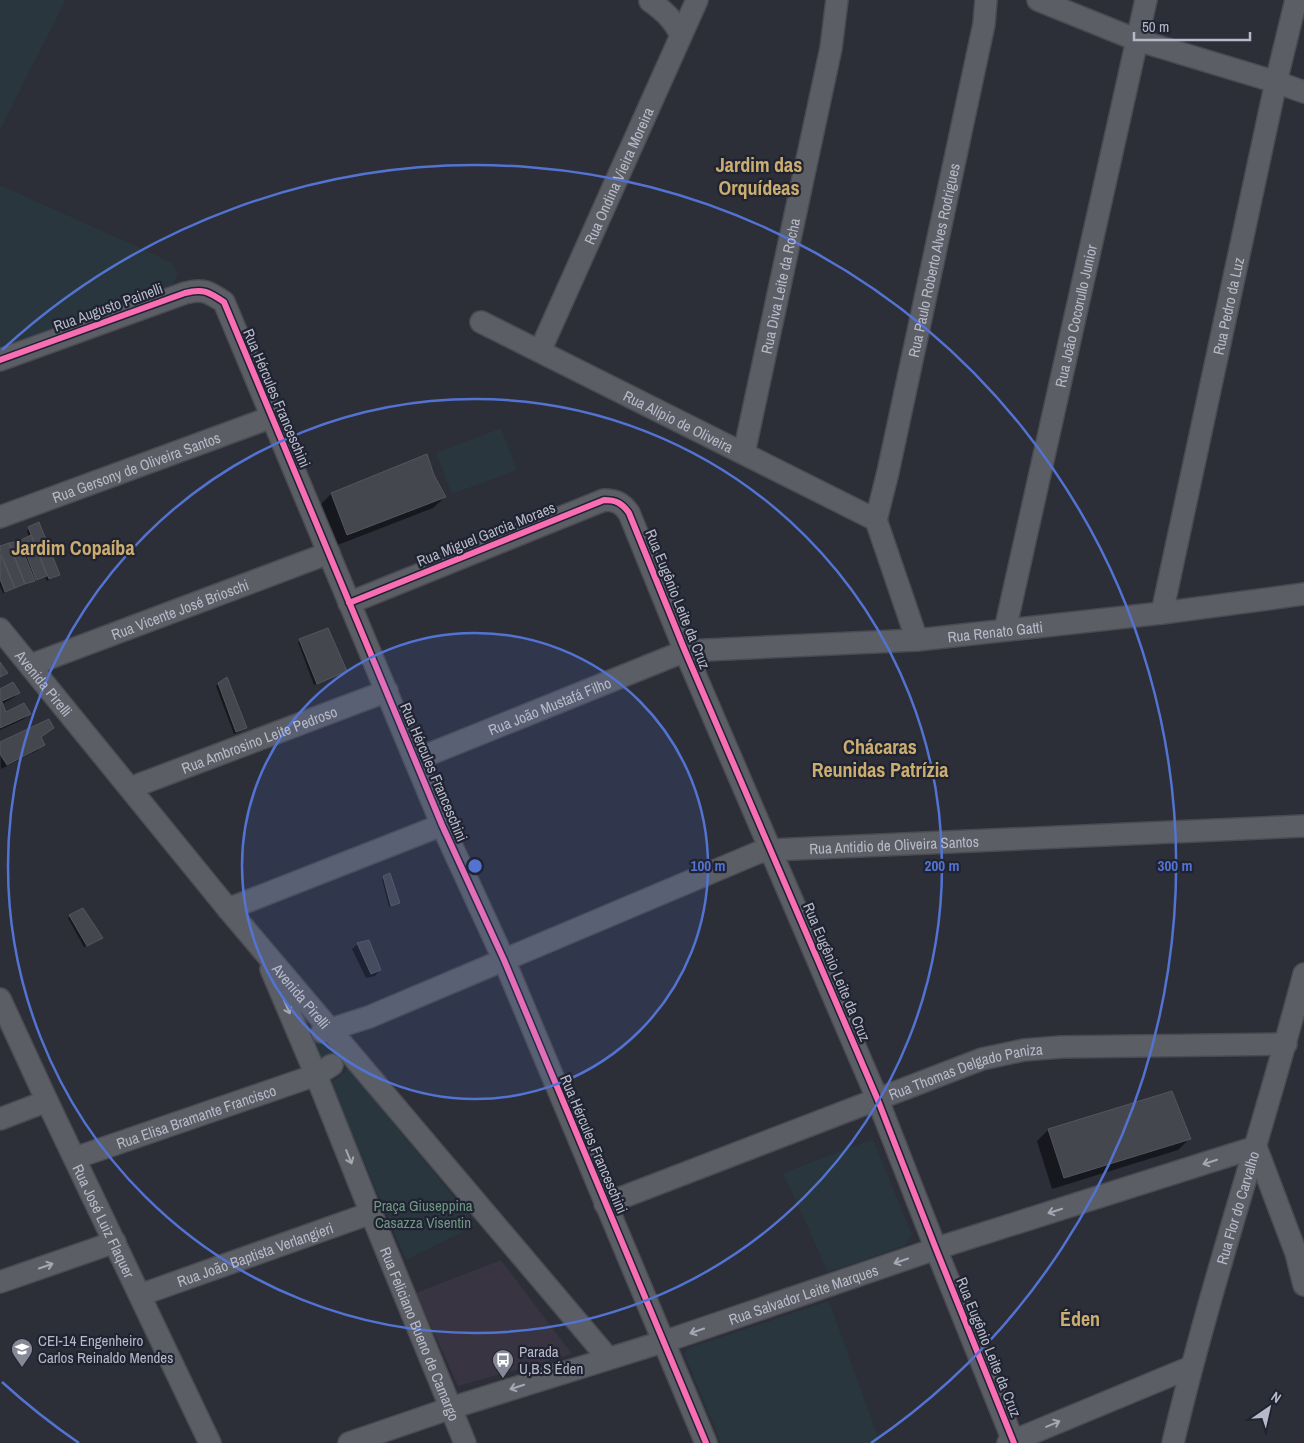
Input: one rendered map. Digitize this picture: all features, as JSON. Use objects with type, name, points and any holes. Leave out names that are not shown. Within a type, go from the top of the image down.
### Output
[{"type":"street","points":[[648,0],[675,0]]},
{"type":"street","points":[[648,0],[666,12],[675,23],[681,35]]},
{"type":"street","name":"Rua Ondina Vieira Moreira","points":[[540,351],[697,0]]},
{"type":"street","name":"Rua Diva Leite da Rocha","points":[[744,453],[831,48],[837,0]]},
{"type":"street","name":"Rua Paulo Roberto Alves Rodrigues","points":[[876,520],[888,472],[984,24],[986,0]]},
{"type":"street","name":"Rua João Cocorullo Junior","points":[[1005,630],[1146,0]]},
{"type":"street","name":"Rua Pedro da Luz","points":[[1162,613],[1276,82],[1296,0]]},
{"type":"street","points":[[1047,4],[1137,40],[1304,92]]},
{"type":"street","name":"Rua Augusto Painelli","points":[[0,360],[185,293],[197,290],[210,293],[224,302]]},
{"type":"street","name":"Rua Hércules Franceschini","points":[[224,302],[442,825],[504,960],[706,1443]]},
{"type":"street","name":"Rua Alípio de Oliveira","points":[[481,322],[876,520]]},
{"type":"street","name":"Rua Gersony de Oliveira Santos","points":[[0,517],[272,417]]},
{"type":"street","name":"Rua Miguel Garcia Moraes","points":[[349,603],[604,500],[615,500],[623,505],[629,513]]},
{"type":"street","name":"Rua Eugênio Leite da Cruz","points":[[629,513],[685,651],[877,1098],[1012,1442]]},
{"type":"street","points":[[876,520],[917,640]]},
{"type":"street","name":"Rua Vicente José Brioschi","points":[[31,665],[329,553]]},
{"type":"street","name":"Rua Renato Gatti","points":[[685,651],[917,640],[1162,613],[1304,594]]},
{"type":"street","name":"Avenida Pirelli","points":[[0,629],[228,909],[261,946],[329,1050],[608,1358]]},
{"type":"street","name":"Rua João Mustafá Filho","points":[[415,760],[685,651]]},
{"type":"street","name":"Rua Ambrosino Leite Pedroso","points":[[130,788],[387,691]]},
{"type":"street","points":[[228,909],[442,825]]},
{"type":"street","name":"Rua Antidio de Oliveira Santos","points":[[504,960],[757,854],[771,850],[1304,826]]},
{"type":"street","name":"Rua Feliciano Bueno de Camargo","points":[[261,946],[329,1050],[371,1213],[465,1443]]},
{"type":"street","points":[[329,1050],[369,1018],[504,960]]},
{"type":"street","name":"Rua Flor do Carvalho","points":[[1173,1443],[1191,1367],[1286,1044],[1304,974]]},
{"type":"street","name":"Rua José Luiz Flaquer","points":[[0,999],[210,1443]]},
{"type":"street","name":"Rua Thomas Delgado Paniza","points":[[605,1204],[982,1059],[1024,1050],[1070,1047],[1286,1044]]},
{"type":"street","name":"Rua Elisa Bramante Francisco","points":[[75,1158],[329,1050]]},
{"type":"street","points":[[0,1119],[47,1101]]},
{"type":"street","points":[[1256,1147],[1300,1252],[1304,1285]]},
{"type":"street","name":"Rua Salvador Leite Marques","points":[[349,1443],[451,1408],[664,1341],[936,1249],[1256,1147]]},
{"type":"street","name":"Rua João Baptista Verlangieri","points":[[140,1295],[371,1213]]},
{"type":"street","points":[[0,1282],[115,1242]]},
{"type":"street","points":[[1012,1442],[1191,1367]]},
{"type":"shaded area","points":[[501,1260],[572,1354],[458,1386],[416,1293]]},
{"type":"green space","points":[[0,0],[65,1],[0,130]]},
{"type":"green space","points":[[0,185],[171,262],[178,273],[175,280],[168,288],[157,294],[0,348]]},
{"type":"green space","points":[[501,428],[517,470],[452,494],[436,453]]},
{"type":"green space","points":[[324,1036],[336,1049],[332,1058],[324,1061],[317,1059],[313,1042]]},
{"type":"green space","name":"Praça Giuseppina Casazza Visentin","points":[[348,1068],[477,1225],[406,1260],[330,1082],[336,1080]]},
{"type":"green space","points":[[873,1139],[912,1235],[904,1246],[828,1272],[783,1173]]},
{"type":"green space","points":[[829,1301],[880,1443],[721,1443],[685,1355],[686,1350]]},
{"type":"building","points":[[427,454],[434,475],[446,497],[347,535],[331,493]]},
{"type":"building","points":[[39,522],[60,575],[49,579],[28,527]]},
{"type":"building","points":[[31,535],[47,576],[36,580],[21,540]]},
{"type":"building","points":[[19,541],[35,581],[25,584],[9,543]]},
{"type":"building","points":[[9,543],[25,584],[15,588],[0,551],[0,546]]},
{"type":"building","points":[[0,554],[15,588],[5,592],[0,579]]},
{"type":"building","points":[[328,628],[347,671],[317,684],[299,639]]},
{"type":"building","points":[[0,662],[8,673],[0,677]]},
{"type":"building","points":[[227,677],[247,728],[236,732],[218,683]]},
{"type":"building","points":[[13,682],[20,693],[0,702],[0,689]]},
{"type":"building","points":[[2,702],[6,712],[24,703],[31,714],[0,728],[0,703]]},
{"type":"building","points":[[49,719],[54,728],[41,737],[45,745],[7,765],[0,754],[0,742]]},
{"type":"building","points":[[390,873],[400,903],[391,906],[383,876]]},
{"type":"building","points":[[83,908],[103,938],[87,946],[69,915]]},
{"type":"building","points":[[369,940],[381,970],[371,974],[357,943]]},
{"type":"building","points":[[1172,1091],[1191,1139],[1064,1178],[1048,1129]]},
{"type":"cycle path","points":[[0,360],[185,293],[206,292],[224,302],[442,825],[504,960],[706,1443]]},
{"type":"cycle path","points":[[349,603],[604,500],[621,504],[629,513],[685,651],[877,1098],[1014,1443]]},
{"type":"place","name":"CEI-14 Engenheiro Carlos Reinaldo Mendes","points":[[22,1368]]},
{"type":"place","name":"Parada U,B.S Éden","points":[[503,1379]]},
{"type":"district","name":"Jardim das Orquídeas","points":[[759,176]]},
{"type":"district","name":"Jardim Copaíba","points":[[73,547]]},
{"type":"district","name":"Chácaras Reunidas Patrízia","points":[[880,758]]},
{"type":"district","name":"Éden","points":[[1080,1318]]}]
